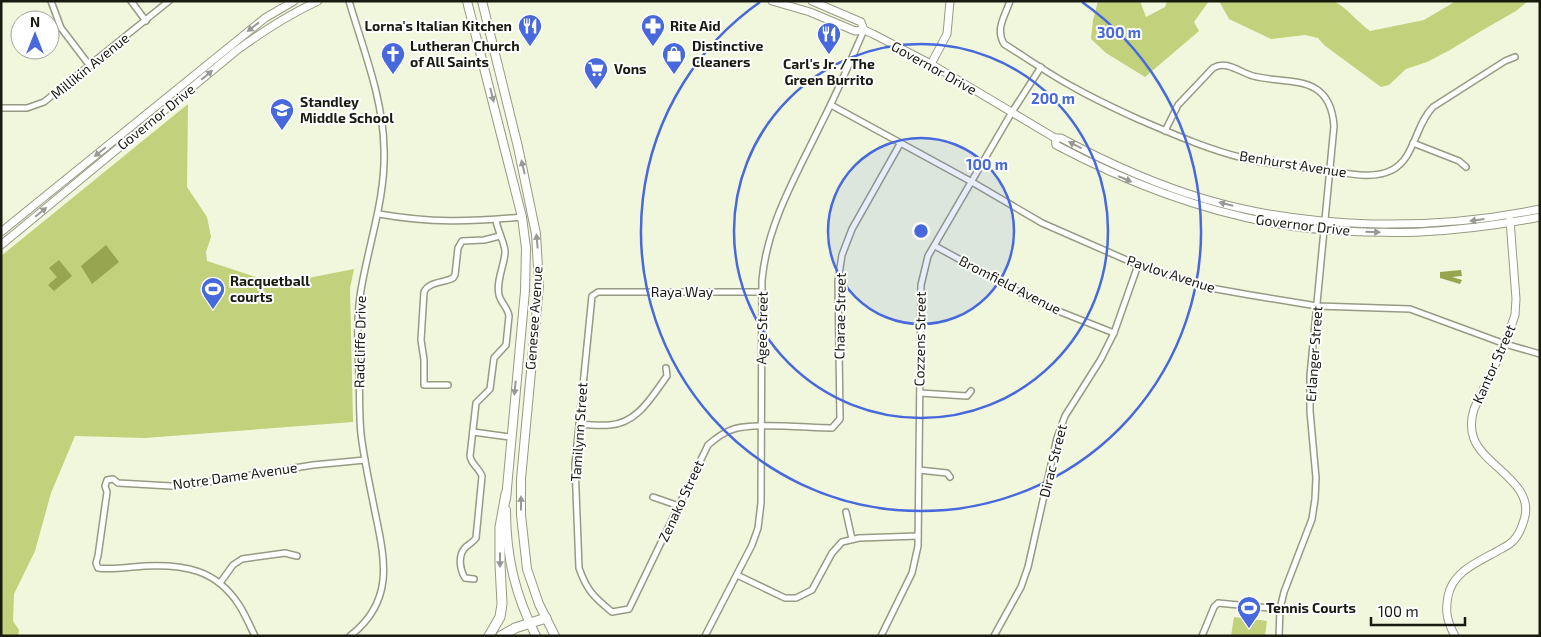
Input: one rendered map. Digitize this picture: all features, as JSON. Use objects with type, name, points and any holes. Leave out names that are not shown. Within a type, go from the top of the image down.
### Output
[{"type":"highway","points":[[489,636],[500,617],[502,604],[500,527],[506,494]]},
{"type":"highway","points":[[501,636],[515,628],[546,618]]},
{"type":"main road","name":"Governor Drive","points":[[1,232],[265,18],[294,1]]},
{"type":"main road","name":"Governor Drive","points":[[2,242],[236,51],[268,27],[318,1]]},
{"type":"main road","name":"Genesee Avenue","points":[[467,1],[522,217],[526,248],[525,291],[506,494],[506,536],[516,589],[536,636]]},
{"type":"main road","name":"Genesee Avenue","points":[[482,1],[518,147],[536,234],[539,285],[521,479],[521,516],[527,569],[555,636]]},
{"type":"main road","name":"Governor Drive","points":[[772,1],[810,12],[855,31],[864,30],[931,64],[1054,138],[1061,138],[1126,171],[1205,199],[1274,215],[1326,221],[1417,224],[1540,217]]},
{"type":"main road","name":"Governor Drive","points":[[812,1],[861,22],[864,30]]},
{"type":"main road","points":[[931,64],[947,34],[950,1]]},
{"type":"main road","name":"Governor Drive","points":[[1054,138],[1056,145],[1122,178],[1203,206],[1273,224],[1325,230],[1417,232],[1462,229],[1510,219],[1540,209]]},
{"type":"main road","name":"Kantor Street","points":[[1455,636],[1447,622],[1446,605],[1453,582],[1468,568],[1513,541],[1525,518],[1525,508],[1520,491],[1480,450],[1474,439],[1471,421],[1479,396],[1505,344],[1515,315],[1510,219]]},
{"type":"main road","points":[[510,437],[525,440]]},
{"type":"street","points":[[51,1],[61,28],[90,66]]},
{"type":"street","points":[[131,1],[146,21]]},
{"type":"street","name":"Millikin Avenue","points":[[1,108],[27,108],[44,102],[169,1]]},
{"type":"street","name":"Radcliffe Drive","points":[[349,1],[380,106],[384,148],[384,174],[378,214],[361,289],[358,318],[361,432],[383,548],[385,570],[379,599],[365,622],[350,636]]},
{"type":"street","name":"Benhurst Avenue","points":[[1010,1],[1000,28],[1000,37],[1004,44],[1041,67],[1094,99],[1165,131],[1243,158],[1282,166],[1373,175],[1385,173],[1395,168],[1403,160],[1413,143],[1423,119],[1433,108],[1505,61],[1515,57]]},
{"type":"street","name":"Agee Street","points":[[705,635],[737,575],[758,528],[762,503],[762,292],[764,264],[768,247],[783,203],[831,105],[864,30]]},
{"type":"street","name":"Erlanger Street","points":[[1165,131],[1178,105],[1219,64],[1225,64],[1253,76],[1307,84],[1325,98],[1333,116],[1326,221],[1310,376],[1310,411],[1316,478],[1315,499],[1312,519],[1284,592],[1280,609],[1279,636]]},
{"type":"street","name":"Cozzens Street","points":[[881,636],[912,573],[918,546],[921,285],[928,256],[1012,112],[1041,67]]},
{"type":"street","name":"Pavlov Avenue","points":[[831,105],[972,182],[1042,223],[1138,265],[1205,287],[1317,306],[1410,309],[1505,344],[1540,354]]},
{"type":"street","points":[[1413,143],[1458,161],[1466,167]]},
{"type":"street","name":"Charae Street","points":[[761,426],[832,428],[840,418],[838,281],[842,255],[852,228],[900,144]]},
{"type":"street","points":[[378,214],[437,222],[522,217]]},
{"type":"street","points":[[474,579],[465,578],[460,570],[462,553],[476,538],[482,476],[480,471],[471,462],[470,456],[476,403],[490,389],[494,358],[506,345],[508,312],[498,294],[501,267],[506,253],[496,220]]},
{"type":"street","points":[[448,385],[424,385],[424,360],[421,340],[424,292],[426,287],[430,285],[453,278],[458,248],[462,241],[484,240],[500,236]]},
{"type":"street","name":"Bromfield Avenue","points":[[935,246],[1043,305],[1114,333]]},
{"type":"street","name":"Dirac Street","points":[[994,636],[1020,587],[1028,567],[1057,438],[1065,416],[1101,360],[1114,333],[1138,265]]},
{"type":"street","name":"Tamilynn Street","points":[[603,292],[598,292],[592,296],[591,300],[575,465],[579,568],[583,580],[593,596],[612,612],[629,609]]},
{"type":"street","name":"Raya Way","points":[[603,292],[762,292]]},
{"type":"street","points":[[579,424],[611,425],[632,418],[640,412],[667,376],[666,368]]},
{"type":"street","points":[[920,393],[967,396],[971,391]]},
{"type":"street","name":"Zenako Street","points":[[629,609],[708,445],[731,429],[761,426]]},
{"type":"street","points":[[473,432],[510,437]]},
{"type":"street","name":"Notre Dame Avenue","points":[[220,583],[196,570],[181,566],[98,568],[96,562],[100,547],[107,480],[113,479],[118,482],[171,486],[189,485],[313,465],[365,460]]},
{"type":"street","points":[[919,470],[947,473],[950,477]]},
{"type":"street","points":[[653,497],[679,506]]},
{"type":"street","points":[[846,512],[852,539]]},
{"type":"street","points":[[737,575],[785,598],[796,598],[812,590],[832,553],[842,542],[852,539],[918,536]]},
{"type":"street","points":[[255,636],[240,605],[220,583],[233,565],[242,559],[285,553],[297,556]]},
{"type":"street","points":[[1202,636],[1214,607],[1218,603],[1280,609]]},
{"type":"shaded area","points":[[1098,1],[1140,1],[1146,17],[1165,7],[1167,1],[1209,1],[1194,22],[1199,31],[1145,77],[1106,53],[1091,39]]},
{"type":"shaded area","points":[[1219,1],[1333,1],[1343,7],[1370,31],[1424,20],[1456,1],[1528,1],[1516,11],[1450,50],[1427,62],[1406,69],[1389,85],[1381,87],[1324,45],[1318,38],[1305,35],[1271,39],[1229,19]]},
{"type":"shaded area","points":[[188,104],[187,187],[207,217],[211,237],[206,252],[207,261],[277,284],[354,269],[350,288],[353,422],[145,438],[75,436],[51,493],[35,551],[14,594],[13,621],[19,630],[18,636],[1,636],[1,256]]},
{"type":"shaded area","points":[[106,245],[119,262],[92,284],[81,266]]},
{"type":"shaded area","points":[[59,260],[72,276],[54,291],[48,285],[57,277],[49,268]]},
{"type":"shaded area","points":[[1461,270],[1462,276],[1452,277],[1462,280],[1460,284],[1440,278],[1440,272]]},
{"type":"shaded area","name":"Tennis Courts","points":[[1234,617],[1267,621],[1265,636],[1231,636]]},
{"type":"place","name":"Lorna's Italian Kitchen","points":[[530,47]]},
{"type":"place","name":"Rite Aid","points":[[653,47]]},
{"type":"place","name":"Carl's Jr. / The Green Burrito","points":[[829,55]]},
{"type":"place","name":"Lutheran Church of All Saints","points":[[393,75]]},
{"type":"place","name":"Distinctive Cleaners","points":[[674,75]]},
{"type":"place","name":"Vons","points":[[596,90]]},
{"type":"place","name":"Standley Middle School","points":[[282,131]]},
{"type":"place","name":"Racquetball courts","points":[[213,310]]},
{"type":"place","name":"Tennis Courts","points":[[1249,629]]}]
